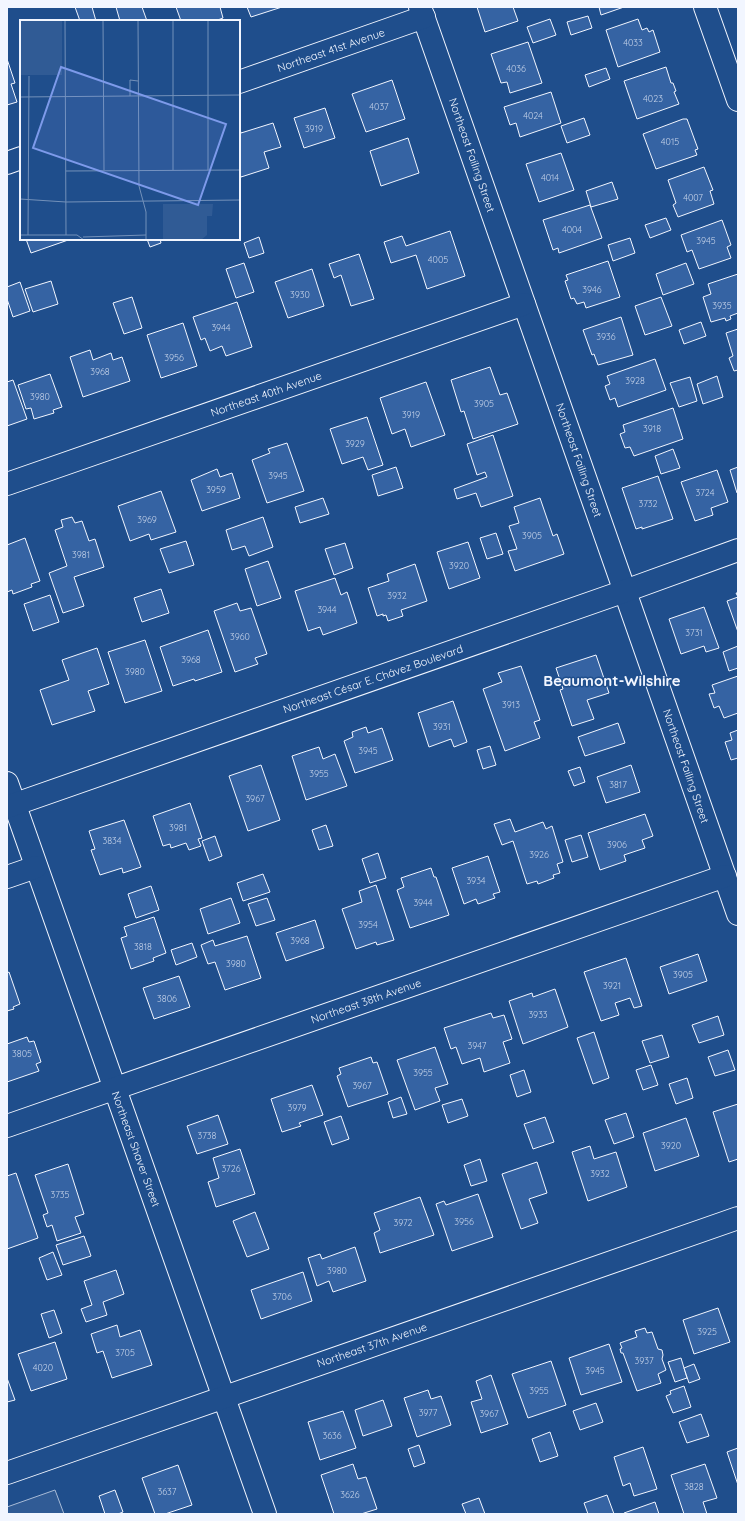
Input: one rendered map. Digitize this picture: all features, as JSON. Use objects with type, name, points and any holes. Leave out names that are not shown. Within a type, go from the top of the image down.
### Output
[{"type":"street","points":[[705,7],[738,100]]},
{"type":"street","name":"Northeast 41st Avenue","points":[[240,82],[422,12]]},
{"type":"street","name":"Northeast Failing Street","points":[[422,12],[738,914]]},
{"type":"street","points":[[7,163],[20,158]]},
{"type":"street","name":"Northeast 40th Avenue","points":[[7,484],[524,304]]},
{"type":"street","name":"Northeast César E. Chávez Boulevard","points":[[11,805],[625,591],[738,550]]},
{"type":"street","name":"Northeast Shaver Street","points":[[7,783],[11,805],[36,867],[265,1514]]},
{"type":"street","points":[[7,877],[36,867]]},
{"type":"street","name":"Northeast 38th Avenue","points":[[7,1126],[725,876]]},
{"type":"street","name":"Northeast 37th Avenue","points":[[7,1473],[224,1396],[738,1218]]},
{"type":"shaded area","points":[[55,1490],[64,1514],[7,1514],[7,1507]]},
{"type":"building","points":[[75,7],[92,7],[96,20],[80,20]]},
{"type":"building","points":[[116,7],[142,7],[147,20],[120,20]]},
{"type":"building","points":[[176,7],[220,7],[223,18],[218,20],[181,20]]},
{"type":"building","points":[[247,7],[282,7],[251,17]]},
{"type":"building","points":[[477,7],[513,7],[518,21],[485,32]]},
{"type":"building","points":[[599,7],[624,7],[601,15]]},
{"type":"building","points":[[588,16],[592,28],[571,35],[567,22]]},
{"type":"building","points":[[550,19],[556,35],[533,43],[527,27]]},
{"type":"building","points":[[638,19],[642,30],[647,28],[649,32],[653,30],[660,52],[618,67],[606,30]]},
{"type":"building","points":[[528,42],[542,83],[510,93],[507,82],[501,83],[491,54]]},
{"type":"building","points":[[7,59],[15,83],[11,84],[17,102],[7,105]]},
{"type":"building","points":[[666,67],[671,83],[673,83],[676,91],[674,92],[679,104],[637,119],[624,81]]},
{"type":"building","points":[[606,68],[610,79],[589,87],[585,75]]},
{"type":"building","points":[[392,80],[405,119],[366,132],[352,94]]},
{"type":"building","points":[[551,92],[561,123],[520,137],[516,123],[510,125],[504,107]]},
{"type":"building","points":[[325,108],[335,138],[304,148],[294,118]]},
{"type":"building","points":[[584,118],[590,135],[567,143],[561,126]]},
{"type":"building","points":[[683,119],[687,119],[698,149],[695,150],[697,155],[656,169],[643,134]]},
{"type":"building","points":[[273,123],[281,147],[264,152],[269,168],[241,177],[240,130],[241,133]]},
{"type":"building","points":[[408,138],[419,173],[381,186],[370,151]]},
{"type":"building","points":[[561,153],[574,190],[539,202],[526,164]]},
{"type":"building","points":[[704,167],[713,190],[710,191],[714,204],[678,217],[673,205],[676,203],[668,180]]},
{"type":"building","points":[[612,182],[618,199],[591,207],[586,191]]},
{"type":"building","points":[[590,205],[602,238],[559,253],[558,248],[553,250],[543,220]]},
{"type":"building","points":[[666,218],[671,230],[650,238],[645,225]]},
{"type":"building","points":[[722,220],[731,245],[727,247],[731,258],[699,269],[692,250],[687,252],[681,235]]},
{"type":"building","points":[[450,231],[465,276],[427,289],[416,255],[391,263],[384,242],[402,236],[406,246]]},
{"type":"building","points":[[259,237],[264,253],[249,258],[244,243]]},
{"type":"building","points":[[630,238],[635,253],[613,261],[608,245]]},
{"type":"building","points":[[26,240],[68,240],[31,253]]},
{"type":"building","points":[[147,240],[160,240],[161,243],[150,247]]},
{"type":"building","points":[[359,254],[374,299],[351,306],[341,275],[334,278],[329,264]]},
{"type":"building","points":[[608,261],[620,297],[586,308],[584,302],[577,304],[574,298],[571,299],[565,281],[568,280],[566,275]]},
{"type":"building","points":[[244,263],[254,292],[236,298],[226,269]]},
{"type":"building","points":[[686,263],[694,284],[663,295],[656,274]]},
{"type":"building","points":[[312,269],[324,306],[288,318],[275,282]]},
{"type":"building","points":[[738,274],[738,313],[730,316],[731,319],[726,321],[725,318],[711,322],[703,297],[711,294],[708,284]]},
{"type":"building","points":[[51,281],[58,304],[33,312],[25,289]]},
{"type":"building","points":[[20,282],[30,311],[13,317],[7,299],[7,287]]},
{"type":"building","points":[[132,297],[142,328],[124,334],[113,303]]},
{"type":"building","points":[[661,297],[672,326],[645,335],[635,306]]},
{"type":"building","points":[[237,302],[252,347],[226,356],[222,346],[210,351],[205,338],[201,340],[193,317]]},
{"type":"building","points":[[621,317],[633,355],[598,365],[594,354],[592,355],[583,330]]},
{"type":"building","points":[[701,322],[706,336],[684,344],[679,330]]},
{"type":"building","points":[[183,323],[197,366],[161,378],[147,335]]},
{"type":"building","points":[[738,329],[738,370],[734,371],[729,358],[733,356],[726,333]]},
{"type":"building","points":[[90,350],[93,360],[111,353],[113,360],[122,357],[130,381],[83,397],[70,357]]},
{"type":"building","points":[[655,359],[666,390],[618,407],[615,398],[610,400],[605,386],[610,384],[607,376]]},
{"type":"building","points":[[490,367],[500,395],[507,393],[518,424],[473,439],[464,411],[461,412],[451,380]]},
{"type":"building","points":[[50,374],[62,407],[53,410],[54,413],[34,419],[31,408],[26,409],[18,385]]},
{"type":"building","points":[[717,376],[723,397],[703,404],[697,384]]},
{"type":"building","points":[[690,377],[697,401],[679,407],[670,383]]},
{"type":"building","points":[[13,380],[27,419],[7,426],[7,382]]},
{"type":"building","points":[[426,382],[445,435],[411,447],[405,429],[392,434],[380,398]]},
{"type":"building","points":[[673,408],[683,439],[634,456],[630,447],[625,448],[620,434],[625,432],[623,425]]},
{"type":"building","points":[[367,417],[383,465],[368,470],[363,457],[342,464],[330,429]]},
{"type":"building","points":[[493,435],[513,496],[481,507],[476,493],[457,499],[454,489],[487,477],[485,472],[477,475],[467,444]]},
{"type":"building","points":[[287,443],[304,491],[267,503],[252,460],[270,453],[268,449]]},
{"type":"building","points":[[673,449],[680,468],[661,474],[655,456]]},
{"type":"building","points":[[396,467],[403,488],[378,496],[372,475]]},
{"type":"building","points":[[738,467],[738,493],[737,493],[730,470]]},
{"type":"building","points":[[217,469],[220,477],[232,473],[240,498],[202,511],[191,480]]},
{"type":"building","points":[[717,470],[728,502],[711,508],[713,515],[695,521],[681,482]]},
{"type":"building","points":[[658,476],[673,519],[642,529],[642,527],[636,529],[622,488]]},
{"type":"building","points":[[161,491],[176,532],[151,540],[149,534],[130,541],[118,506]]},
{"type":"building","points":[[323,498],[329,514],[300,523],[295,507]]},
{"type":"building","points":[[540,498],[553,536],[557,534],[564,554],[515,571],[508,551],[517,549],[509,526],[519,523],[514,507]]},
{"type":"building","points":[[72,517],[75,523],[82,521],[89,541],[95,539],[104,567],[74,577],[84,606],[63,613],[49,573],[67,566],[55,530],[63,527],[61,520]]},
{"type":"building","points":[[263,517],[273,547],[249,556],[245,546],[232,550],[226,530]]},
{"type":"building","points":[[496,533],[503,554],[487,559],[480,538]]},
{"type":"building","points":[[25,538],[40,581],[31,584],[32,587],[13,594],[12,590],[7,592],[7,545]]},
{"type":"building","points":[[186,541],[194,565],[169,573],[160,549]]},
{"type":"building","points":[[468,542],[480,578],[449,589],[437,552]]},
{"type":"building","points":[[345,543],[353,568],[334,575],[325,549]]},
{"type":"building","points":[[268,561],[281,598],[257,606],[245,569]]},
{"type":"building","points":[[415,564],[427,601],[401,610],[403,616],[388,621],[386,615],[383,616],[383,614],[377,616],[368,588],[389,581],[387,574]]},
{"type":"building","points":[[335,578],[341,595],[347,592],[357,623],[323,635],[320,627],[308,631],[295,591]]},
{"type":"building","points":[[161,589],[169,613],[142,622],[134,598]]},
{"type":"building","points":[[50,595],[59,622],[33,631],[24,604]]},
{"type":"building","points":[[738,597],[738,632],[727,601]]},
{"type":"building","points":[[237,603],[240,611],[251,608],[267,654],[255,658],[258,664],[235,672],[214,611]]},
{"type":"building","points":[[704,607],[719,648],[706,652],[704,646],[681,654],[669,619]]},
{"type":"building","points":[[208,630],[222,672],[195,681],[194,679],[173,686],[160,647]]},
{"type":"building","points":[[145,640],[162,691],[125,703],[108,652]]},
{"type":"building","points":[[738,646],[738,668],[729,671],[723,652]]},
{"type":"building","points":[[97,648],[109,684],[88,691],[95,711],[52,725],[40,690],[69,680],[62,660]]},
{"type":"building","points":[[596,655],[609,693],[587,700],[594,719],[572,726],[560,690],[563,689],[556,668]]},
{"type":"building","points":[[521,666],[540,720],[534,722],[540,738],[505,751],[483,689],[502,682],[498,673]]},
{"type":"building","points":[[738,676],[738,713],[724,718],[719,706],[714,708],[709,694],[715,693],[712,685]]},
{"type":"building","points":[[453,701],[467,742],[454,747],[451,739],[429,747],[418,713]]},
{"type":"building","points":[[618,723],[625,743],[585,756],[578,737]]},
{"type":"building","points":[[366,727],[368,733],[382,728],[393,760],[355,773],[344,741],[353,737],[352,732]]},
{"type":"building","points":[[738,730],[738,758],[731,760],[725,742],[732,740],[730,733]]},
{"type":"building","points":[[490,746],[496,765],[483,769],[477,750]]},
{"type":"building","points":[[319,747],[323,759],[335,754],[347,786],[306,800],[292,756]]},
{"type":"building","points":[[261,765],[280,820],[248,831],[229,776]]},
{"type":"building","points":[[631,765],[640,792],[606,803],[597,777]]},
{"type":"building","points":[[580,767],[585,782],[574,786],[568,771]]},
{"type":"building","points":[[190,803],[202,838],[198,839],[201,846],[189,850],[186,843],[171,848],[170,844],[163,846],[153,816]]},
{"type":"building","points":[[645,814],[653,836],[642,840],[645,848],[624,855],[626,861],[600,870],[588,833]]},
{"type":"building","points":[[510,819],[515,832],[543,822],[546,829],[552,826],[563,862],[557,864],[560,873],[553,875],[554,878],[538,884],[537,881],[527,884],[513,841],[502,845],[494,824]]},
{"type":"building","points":[[124,820],[141,867],[123,873],[122,868],[100,875],[91,850],[95,849],[89,831]]},
{"type":"building","points":[[326,825],[333,846],[319,850],[312,830]]},
{"type":"building","points":[[581,835],[588,857],[572,862],[565,840]]},
{"type":"building","points":[[215,836],[222,856],[209,861],[202,841]]},
{"type":"building","points":[[378,853],[386,878],[370,883],[362,859]]},
{"type":"building","points":[[488,856],[500,892],[493,894],[495,898],[478,904],[476,899],[464,904],[452,868]]},
{"type":"building","points":[[431,868],[434,877],[436,877],[449,915],[410,928],[397,890],[404,887],[401,878]]},
{"type":"building","points":[[263,874],[270,892],[243,901],[237,883]]},
{"type":"building","points":[[376,885],[394,940],[377,945],[376,942],[356,949],[342,909],[362,902],[359,891]]},
{"type":"building","points":[[151,886],[159,910],[136,918],[128,894]]},
{"type":"building","points":[[231,898],[240,923],[208,934],[200,909]]},
{"type":"building","points":[[267,898],[275,920],[256,926],[248,904]]},
{"type":"building","points":[[154,917],[166,953],[153,958],[154,961],[131,969],[121,938],[127,936],[124,927]]},
{"type":"building","points":[[315,920],[324,948],[286,961],[276,933]]},
{"type":"building","points":[[247,936],[261,978],[225,990],[215,962],[208,964],[201,945],[213,940],[215,946]]},
{"type":"building","points":[[192,943],[197,957],[176,965],[171,950]]},
{"type":"building","points":[[698,954],[707,981],[669,994],[660,967]]},
{"type":"building","points":[[626,958],[642,1006],[634,1008],[630,998],[615,1003],[619,1015],[601,1021],[584,972]]},
{"type":"building","points":[[9,972],[20,1004],[13,1007],[14,1009],[7,1011],[7,973]]},
{"type":"building","points":[[179,976],[190,1007],[154,1019],[143,988]]},
{"type":"building","points":[[555,989],[568,1027],[523,1044],[509,1001],[532,993],[533,997]]},
{"type":"building","points":[[491,1013],[493,1018],[504,1015],[512,1039],[503,1042],[510,1063],[484,1072],[480,1058],[462,1064],[456,1047],[451,1049],[444,1028]]},
{"type":"building","points":[[718,1016],[724,1035],[699,1043],[692,1025]]},
{"type":"building","points":[[594,1032],[609,1078],[593,1084],[577,1038]]},
{"type":"building","points":[[662,1035],[669,1057],[650,1063],[642,1041]]},
{"type":"building","points":[[27,1037],[29,1042],[34,1041],[41,1062],[36,1064],[39,1071],[7,1082],[7,1044]]},
{"type":"building","points":[[435,1047],[448,1084],[435,1088],[440,1101],[415,1110],[397,1060]]},
{"type":"building","points":[[728,1050],[735,1070],[715,1076],[708,1057]]},
{"type":"building","points":[[371,1057],[373,1063],[377,1062],[388,1094],[348,1107],[337,1076],[341,1074],[339,1068]]},
{"type":"building","points":[[651,1065],[658,1085],[643,1090],[636,1070]]},
{"type":"building","points":[[524,1070],[531,1092],[517,1097],[510,1075]]},
{"type":"building","points":[[687,1078],[693,1098],[676,1104],[669,1084]]},
{"type":"building","points":[[312,1085],[323,1115],[299,1123],[301,1126],[282,1132],[271,1099]]},
{"type":"building","points":[[401,1097],[407,1114],[393,1118],[388,1102]]},
{"type":"building","points":[[462,1099],[468,1116],[448,1123],[442,1105]]},
{"type":"building","points":[[738,1104],[738,1159],[729,1162],[713,1112]]},
{"type":"building","points":[[626,1113],[634,1137],[614,1144],[605,1120]]},
{"type":"building","points":[[218,1115],[228,1144],[197,1154],[187,1126]]},
{"type":"building","points":[[341,1116],[349,1139],[332,1145],[324,1122]]},
{"type":"building","points":[[545,1117],[554,1142],[533,1149],[524,1124]]},
{"type":"building","points":[[686,1118],[699,1156],[655,1171],[643,1133]]},
{"type":"building","points":[[590,1146],[594,1159],[616,1152],[627,1187],[588,1201],[572,1152]]},
{"type":"building","points":[[240,1149],[255,1194],[216,1207],[208,1182],[219,1178],[213,1158]]},
{"type":"building","points":[[480,1159],[487,1181],[471,1186],[464,1165]]},
{"type":"building","points":[[537,1162],[547,1193],[529,1199],[538,1223],[521,1229],[502,1174]]},
{"type":"building","points":[[68,1164],[84,1214],[75,1217],[81,1233],[57,1241],[52,1225],[47,1227],[43,1215],[48,1213],[35,1175]]},
{"type":"building","points":[[16,1173],[38,1238],[7,1249],[7,1176]]},
{"type":"building","points":[[478,1194],[493,1237],[452,1251],[436,1204],[444,1201],[446,1205]]},
{"type":"building","points":[[420,1197],[434,1235],[380,1253],[374,1233],[380,1230],[374,1213]]},
{"type":"building","points":[[255,1212],[269,1249],[247,1257],[233,1221]]},
{"type":"building","points":[[84,1236],[91,1256],[63,1265],[56,1245]]},
{"type":"building","points":[[355,1247],[366,1281],[333,1292],[329,1281],[317,1286],[308,1258],[320,1254],[322,1259]]},
{"type":"building","points":[[53,1252],[62,1275],[47,1280],[39,1258]]},
{"type":"building","points":[[116,1270],[124,1294],[103,1302],[107,1315],[86,1322],[81,1309],[92,1305],[84,1281]]},
{"type":"building","points":[[303,1272],[312,1301],[261,1319],[251,1290]]},
{"type":"building","points":[[718,1308],[730,1342],[694,1354],[683,1320]]},
{"type":"building","points":[[54,1310],[62,1333],[49,1338],[41,1314]]},
{"type":"building","points":[[117,1325],[120,1337],[140,1330],[152,1365],[112,1378],[103,1351],[97,1353],[91,1334]]},
{"type":"building","points":[[645,1328],[647,1333],[652,1332],[658,1349],[662,1350],[662,1359],[666,1370],[658,1374],[661,1383],[637,1391],[623,1353],[621,1353],[620,1349],[622,1348],[620,1343],[637,1337],[635,1331]]},
{"type":"building","points":[[55,1342],[67,1379],[31,1391],[18,1354]]},
{"type":"building","points":[[609,1344],[622,1382],[581,1395],[569,1358]]},
{"type":"building","points":[[681,1358],[687,1378],[675,1382],[668,1362]]},
{"type":"building","points":[[551,1361],[566,1405],[528,1418],[512,1374]]},
{"type":"building","points":[[694,1364],[700,1379],[689,1383],[684,1368]]},
{"type":"building","points":[[491,1375],[508,1424],[481,1433],[471,1402],[482,1399],[476,1381]]},
{"type":"building","points":[[7,1378],[15,1400],[7,1402]]},
{"type":"building","points":[[684,1386],[691,1407],[673,1413],[666,1396],[671,1394],[670,1391]]},
{"type":"building","points":[[428,1390],[431,1399],[441,1396],[451,1425],[417,1437],[404,1398]]},
{"type":"building","points":[[383,1400],[392,1426],[363,1436],[355,1410]]},
{"type":"building","points":[[596,1403],[603,1422],[580,1430],[573,1411]]},
{"type":"building","points":[[343,1411],[356,1448],[320,1460],[308,1422]]},
{"type":"building","points":[[701,1414],[709,1436],[687,1443],[679,1422]]},
{"type":"building","points":[[550,1432],[558,1456],[540,1462],[532,1439]]},
{"type":"building","points":[[419,1445],[425,1463],[414,1467],[408,1449]]},
{"type":"building","points":[[643,1447],[657,1489],[634,1496],[630,1483],[623,1486],[614,1457]]},
{"type":"building","points":[[738,1448],[738,1485],[727,1452]]},
{"type":"building","points":[[353,1464],[358,1479],[366,1477],[377,1509],[361,1514],[334,1514],[321,1475]]},
{"type":"building","points":[[705,1464],[717,1498],[703,1502],[707,1514],[684,1514],[671,1475]]},
{"type":"building","points":[[178,1465],[192,1505],[165,1514],[155,1514],[142,1478]]},
{"type":"building","points":[[115,1490],[123,1512],[118,1514],[105,1514],[99,1496]]},
{"type":"building","points":[[607,1495],[614,1514],[588,1514],[584,1503]]},
{"type":"building","points":[[479,1498],[485,1514],[466,1514],[462,1504]]},
{"type":"building","points":[[655,1502],[659,1514],[624,1514],[624,1513]]},
{"type":"district","name":"Beaumont-Wilshire","points":[[612,680]]}]
